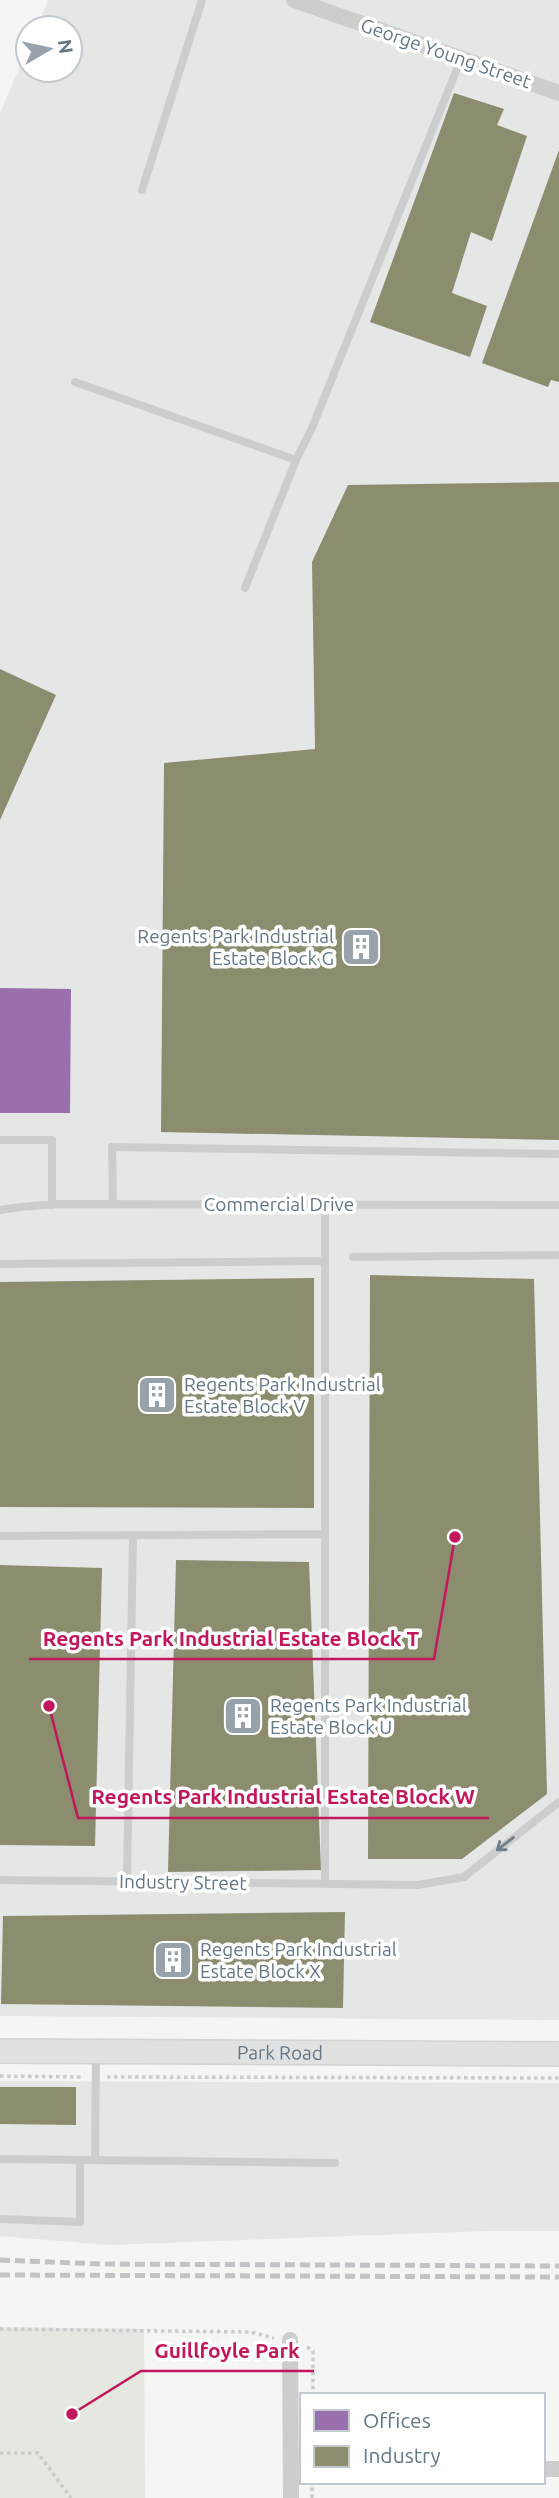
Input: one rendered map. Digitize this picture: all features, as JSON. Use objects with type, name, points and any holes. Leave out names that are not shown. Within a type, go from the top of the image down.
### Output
[{"type":"main road","name":"Park Road","points":[[0,2051],[559,2054]]},
{"type":"street","name":"George Young Street","points":[[294,0],[559,93]]},
{"type":"street","points":[[283,2339],[291,2498]]},
{"type":"lane","points":[[142,190],[202,0]]},
{"type":"lane","points":[[245,588],[461,58]]},
{"type":"lane","points":[[75,383],[296,460]]},
{"type":"lane","points":[[0,1140],[52,1140],[52,1205]]},
{"type":"lane","points":[[113,1204],[112,1147],[559,1154]]},
{"type":"lane","name":"Commercial Drive","points":[[0,1210],[52,1205],[113,1204],[559,1205]]},
{"type":"lane","points":[[325,1204],[325,1883]]},
{"type":"lane","points":[[352,1256],[559,1255]]},
{"type":"lane","points":[[0,1264],[325,1261]]},
{"type":"lane","points":[[0,1536],[325,1534]]},
{"type":"lane","points":[[127,1881],[133,1535]]},
{"type":"lane","name":"Industry Street","points":[[0,1880],[418,1885],[464,1877],[559,1802]]},
{"type":"lane","points":[[95,2160],[96,2052]]},
{"type":"lane","points":[[0,2159],[335,2163]]},
{"type":"lane","points":[[0,2219],[80,2222],[80,2160]]},
{"type":"path","points":[[0,2076],[559,2078]]},
{"type":"path","points":[[0,2329],[251,2332],[283,2339]]},
{"type":"path","points":[[0,2453],[38,2453],[71,2498]]},
{"type":"shaded area","points":[[48,0],[559,0],[559,2020],[0,2016],[0,113],[14,80],[14,84],[84,84],[84,14],[42,14]]},
{"type":"shaded area","points":[[0,2081],[559,2083],[559,2231],[487,2231],[108,2245],[0,2236]]},
{"type":"shaded area","points":[[0,2327],[144,2329],[145,2498],[0,2498]]},
{"type":"building: Offices","points":[[0,988],[71,989],[70,1113],[0,1113]]},
{"type":"building: Industry","points":[[454,93],[504,109],[497,125],[527,136],[492,241],[471,232],[452,293],[487,306],[470,357],[370,322]]},
{"type":"building: Industry","points":[[559,150],[559,382],[551,380],[548,387],[482,363]]},
{"type":"building: Industry","name":"Regents Park Industrial Estate Block G","points":[[559,482],[559,1140],[161,1132],[164,763],[315,749],[312,562],[348,485]]},
{"type":"building: Industry","points":[[0,669],[56,695],[0,820]]},
{"type":"building: Industry","points":[[370,1275],[534,1279],[547,1794],[462,1859],[368,1859]]},
{"type":"building: Industry","name":"Regents Park Industrial Estate Block V","points":[[314,1278],[314,1508],[0,1507],[0,1282]]},
{"type":"building: Industry","name":"Regents Park Industrial Estate Block U","points":[[176,1560],[309,1562],[321,1870],[168,1872]]},
{"type":"building: Industry","points":[[0,1565],[102,1568],[95,1846],[0,1845]]},
{"type":"building: Industry","name":"Regents Park Industrial Estate Block X","points":[[345,1912],[343,2008],[1,2004],[3,1916]]},
{"type":"building: Industry","points":[[0,2087],[76,2087],[76,2125],[0,2124]]},
{"type":"railway","points":[[0,2260],[101,2264],[559,2266]]},
{"type":"railway","points":[[0,2275],[559,2277]]},
{"type":"place","name":"Regents Park Industrial Estate Block G","points":[[361,947]]},
{"type":"place","name":"Regents Park Industrial Estate Block V","points":[[157,1395]]},
{"type":"place","name":"Regents Park Industrial Estate Block T","points":[[455,1537]]},
{"type":"place","name":"Regents Park Industrial Estate Block W","points":[[49,1706]]},
{"type":"place","name":"Regents Park Industrial Estate Block U","points":[[243,1716]]},
{"type":"place","name":"Regents Park Industrial Estate Block X","points":[[173,1960]]},
{"type":"place","name":"Guillfoyle Park","points":[[72,2414]]}]
